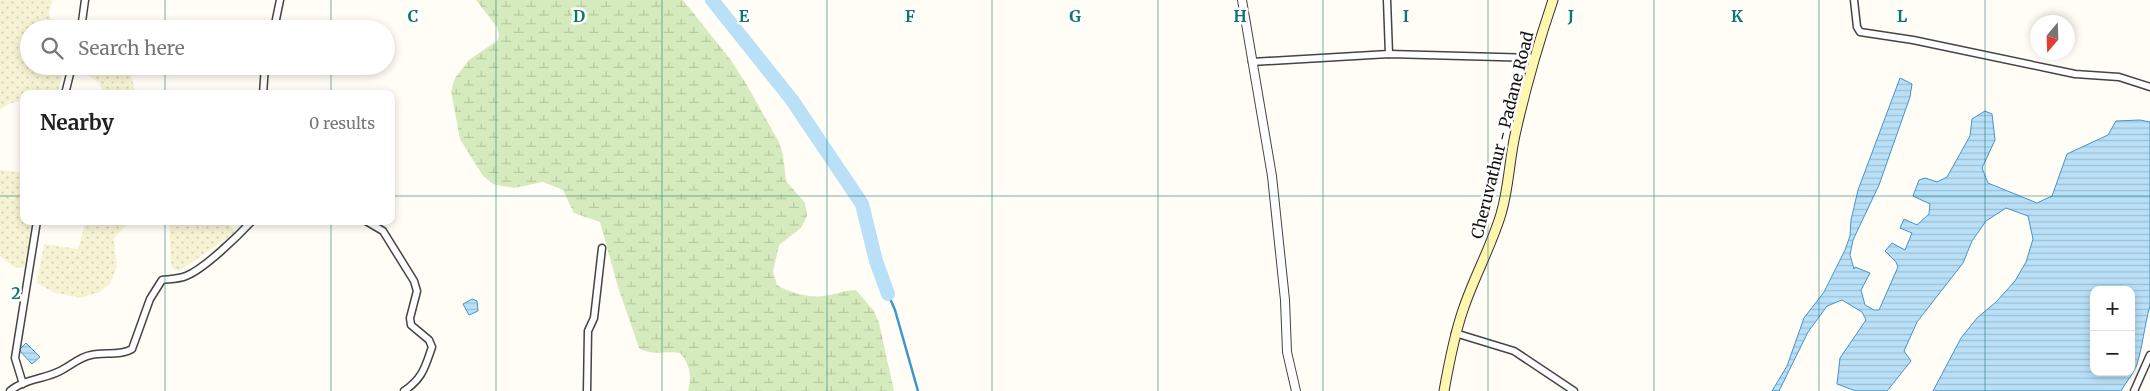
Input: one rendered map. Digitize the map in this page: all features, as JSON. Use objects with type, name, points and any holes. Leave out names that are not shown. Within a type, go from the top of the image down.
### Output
[{"type":"main road","name":"Cheruvathur - Padane Road","points":[[1444,391],[1455,333],[1464,307],[1494,238],[1509,182],[1514,137],[1553,0]]},
{"type":"street","points":[[82,20],[85,0]]},
{"type":"street","points":[[276,20],[280,0]]},
{"type":"street","points":[[1242,0],[1272,176],[1285,300],[1288,352],[1296,391]]},
{"type":"street","points":[[1387,0],[1389,54]]},
{"type":"street","points":[[1854,0],[1857,27],[1860,32],[1913,40],[2075,74],[2120,77],[2150,87]]},
{"type":"street","points":[[1252,62],[1389,54],[1535,58]]},
{"type":"street","points":[[66,90],[70,75]]},
{"type":"street","points":[[263,90],[264,75]]},
{"type":"street","points":[[23,384],[15,358],[36,225]]},
{"type":"street","points":[[10,391],[23,384],[49,376],[90,354],[127,352],[132,349],[150,299],[162,280],[183,278],[192,273],[238,236],[248,225]]},
{"type":"street","points":[[373,225],[383,231],[414,281],[417,292],[410,318],[411,325],[429,340],[432,347],[421,376],[416,383],[404,391]]},
{"type":"street","points":[[587,391],[588,331],[594,318],[602,248]]},
{"type":"street","points":[[1455,333],[1514,351],[1574,391]]},
{"type":"street","points":[[2134,391],[2150,355]]},
{"type":"shaded area","points":[[0,0],[52,0],[49,13],[51,20],[20,20],[20,75],[62,75],[59,90],[20,90],[20,101],[8,104],[0,110]]},
{"type":"shaded area","points":[[87,75],[131,75],[135,90],[102,90],[99,83]]},
{"type":"shaded area","points":[[0,170],[20,172],[20,225],[33,225],[25,268],[14,267],[0,256]]},
{"type":"shaded area","points":[[85,225],[126,225],[114,238],[117,266],[110,284],[99,292],[81,298],[55,293],[37,283],[44,244],[78,249]]},
{"type":"shaded area","points":[[169,225],[229,225],[236,232],[179,271],[173,269]]},
{"type":"green space","points":[[476,0],[683,0],[730,59],[745,82],[779,142],[783,155],[786,181],[805,203],[807,216],[801,228],[779,245],[773,272],[777,285],[789,291],[809,296],[823,296],[856,290],[874,311],[879,323],[894,391],[688,391],[689,371],[680,353],[654,353],[639,348],[618,287],[600,222],[574,213],[563,190],[543,182],[514,188],[493,184],[483,176],[460,139],[451,91],[455,78],[469,60],[498,40],[499,34],[497,27]]},
{"type":"water","points":[[1900,78],[1912,84],[1910,97],[1879,185],[1853,240],[1850,255],[1854,269],[1855,267],[1870,273],[1861,290],[1865,305],[1874,310],[1879,310],[1898,267],[1896,262],[1885,251],[1892,243],[1905,250],[1912,233],[1900,228],[1904,219],[1917,225],[1929,214],[1930,204],[1913,196],[1919,180],[1925,178],[1937,182],[1947,177],[1970,136],[1972,119],[1985,111],[1992,114],[1995,140],[1982,168],[1988,183],[2037,203],[2052,196],[2067,154],[2108,135],[2116,121],[2140,120],[2150,122],[2150,306],[2135,369],[2135,286],[2090,286],[2090,376],[2131,376],[2121,391],[1933,391],[1961,338],[1977,318],[1996,302],[2015,281],[2026,262],[2033,239],[2028,216],[2006,208],[1986,221],[1972,241],[1963,263],[1917,322],[1904,351],[1911,361],[1887,391],[1856,391],[1837,384],[1840,358],[1866,320],[1862,312],[1842,300],[1827,306],[1808,332],[1779,391],[1772,391],[1787,366],[1804,318],[1824,292],[1845,250],[1850,236],[1851,220],[1858,190]]},
{"type":"water","points":[[472,299],[477,301],[478,311],[469,315],[463,304]]},
{"type":"water","points":[[26,343],[40,357],[32,364],[19,350]]},
{"type":"waterway","points":[[712,0],[792,100],[862,204],[876,261],[888,294]]},
{"type":"waterway","points":[[888,294],[895,310],[918,391]]}]
